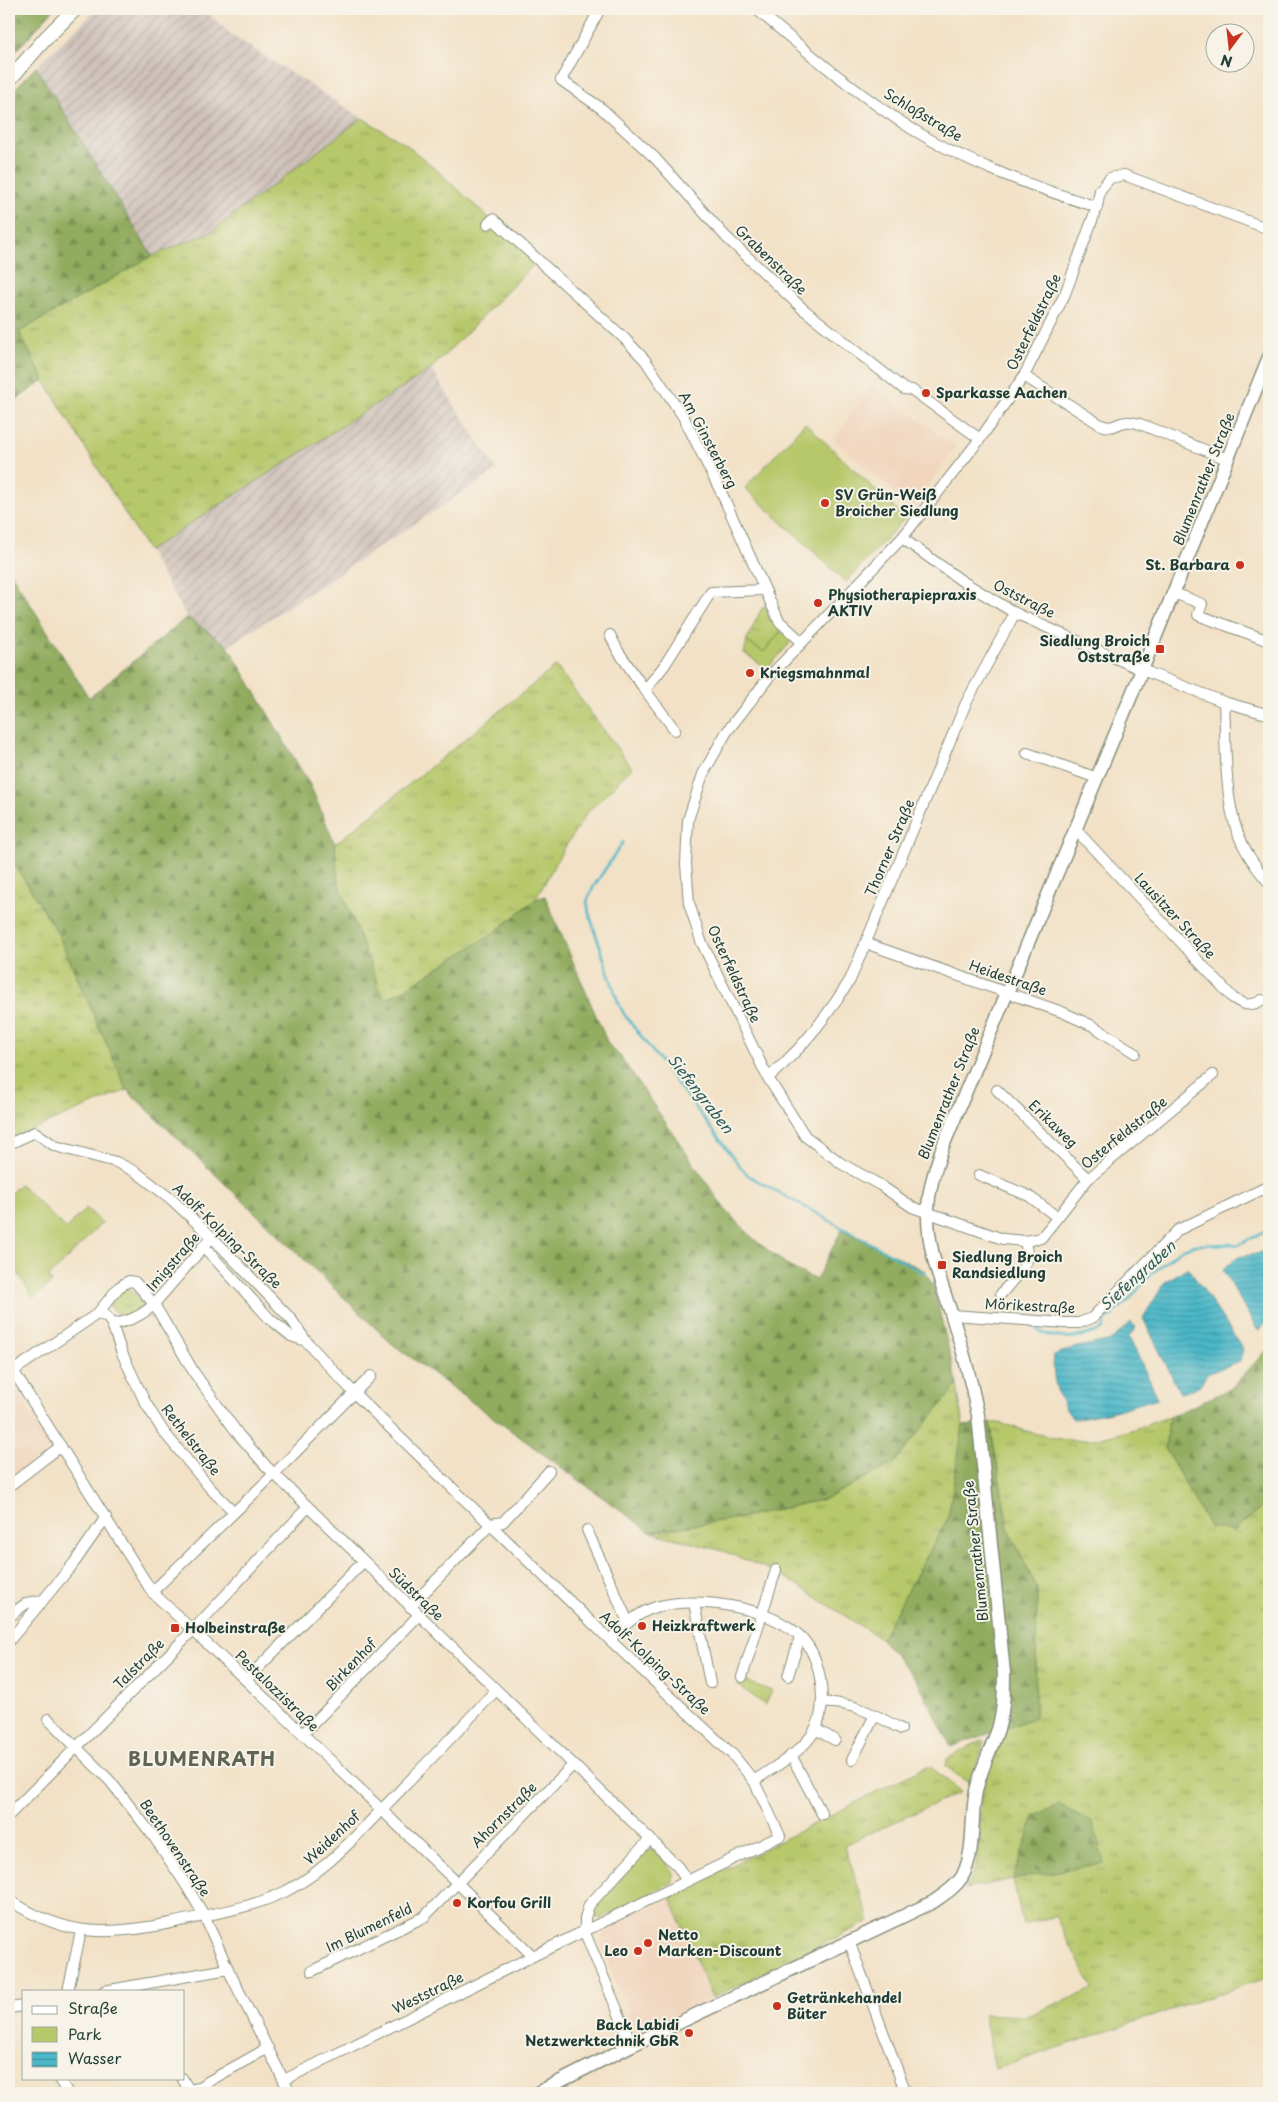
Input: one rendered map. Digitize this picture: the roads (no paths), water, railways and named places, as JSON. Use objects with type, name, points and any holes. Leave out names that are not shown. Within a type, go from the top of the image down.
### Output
[{"type":"main road","points":[[9,80],[45,39],[75,9]]},
{"type":"street","name":"Grabenstraße","points":[[600,9],[561,80],[602,109],[655,158],[726,237],[802,309],[904,390],[912,390],[980,439]]},
{"type":"street","name":"Schloßstraße","points":[[756,9],[819,62],[913,129],[987,167],[1040,189],[1097,207]]},
{"type":"street","name":"Osterfeldstraße","points":[[1213,1075],[1088,1179],[1041,1238],[1025,1241],[1003,1239],[912,1207],[842,1164],[805,1136],[768,1078],[702,941],[689,903],[686,864],[688,820],[703,774],[726,733],[769,677],[902,538],[980,439],[1024,376],[1065,294],[1097,207],[1100,190],[1110,178],[1124,175],[1269,229]]},
{"type":"street","name":"Am Ginsterberg","points":[[488,224],[493,219],[624,338],[645,360],[684,418],[722,494],[779,621],[802,642]]},
{"type":"street","name":"Blumenrather Straße","points":[[544,2092],[632,2045],[933,1902],[951,1890],[961,1878],[970,1855],[978,1783],[1003,1708],[1004,1673],[978,1415],[970,1374],[933,1258],[928,1213],[934,1172],[1006,992],[1142,670],[1269,357]]},
{"type":"street","points":[[1024,376],[1100,425],[1106,427],[1117,426],[1126,422],[1140,424],[1227,460]]},
{"type":"street","name":"Oststraße","points":[[902,538],[962,581],[1015,613],[1142,670],[1224,702],[1269,713]]},
{"type":"street","points":[[645,690],[664,666],[711,592],[764,590]]},
{"type":"street","points":[[1174,592],[1202,604],[1198,615],[1269,640]]},
{"type":"street","name":"Thorner Straße","points":[[768,1078],[792,1057],[834,1006],[850,980],[966,703],[1015,613]]},
{"type":"street","points":[[610,635],[618,651],[675,730]]},
{"type":"street","points":[[1224,702],[1229,792],[1237,831],[1254,864],[1269,883]]},
{"type":"street","points":[[1027,753],[1097,778]]},
{"type":"street","name":"Lausitzer Straße","points":[[1075,829],[1234,998],[1244,1004],[1251,1005],[1262,1000]]},
{"type":"street","name":"Heidestraße","points":[[865,943],[1062,1012],[1093,1026],[1135,1052]]},
{"type":"street","name":"Erikaweg","points":[[998,1090],[1088,1179]]},
{"type":"street","name":"Adolf-Kolping-Straße","points":[[9,1144],[35,1132],[55,1146],[116,1162],[136,1172],[171,1199],[212,1237],[291,1319],[306,1341],[355,1394],[610,1640],[733,1755],[754,1781],[780,1836]]},
{"type":"street","points":[[980,1176],[1030,1196],[1057,1217]]},
{"type":"street","name":"Mörikestraße","points":[[952,1315],[1065,1323],[1079,1323],[1092,1318],[1178,1230],[1269,1186]]},
{"type":"street","name":"Imigstraße","points":[[112,1324],[123,1323],[148,1311],[212,1237]]},
{"type":"street","points":[[1001,1294],[1023,1268],[1028,1258],[1025,1241]]},
{"type":"street","name":"Adolf-Kolping-Straße","points":[[203,1246],[269,1318],[290,1336],[306,1341]]},
{"type":"street","name":"Imigstraße","points":[[11,1368],[97,1314],[119,1287],[129,1281],[135,1282],[154,1304]]},
{"type":"street","name":"Südstraße","points":[[154,1304],[200,1382],[238,1434],[274,1474],[678,1867],[687,1881]]},
{"type":"street","points":[[97,1314],[106,1316],[112,1324]]},
{"type":"street","name":"Rethelstraße","points":[[112,1324],[121,1352],[145,1402],[163,1431],[204,1481],[234,1512]]},
{"type":"street","name":"Pestalozzistraße","points":[[11,1368],[152,1592],[303,1734],[456,1884],[533,1956]]},
{"type":"street","points":[[152,1592],[274,1474],[371,1376]]},
{"type":"street","points":[[9,1486],[61,1446]]},
{"type":"street","points":[[410,1606],[491,1524],[503,1522],[549,1471]]},
{"type":"street","name":"Talstraße","points":[[9,1815],[193,1630],[308,1507]]},
{"type":"street","points":[[9,1641],[41,1603],[106,1517]]},
{"type":"street","points":[[587,1530],[628,1622]]},
{"type":"street","points":[[246,1680],[363,1562]]},
{"type":"street","points":[[742,1677],[776,1570]]},
{"type":"street","points":[[9,1617],[29,1602],[36,1601],[41,1603]]},
{"type":"street","points":[[610,1640],[628,1622],[656,1607],[694,1603],[725,1605],[761,1615],[780,1623],[800,1637],[814,1656],[820,1678],[822,1703],[815,1729],[800,1749],[754,1781]]},
{"type":"street","points":[[694,1603],[710,1683]]},
{"type":"street","name":"Birkenhof","points":[[303,1734],[419,1615]]},
{"type":"street","points":[[788,1676],[800,1637]]},
{"type":"street","name":"Weidenhof","points":[[9,1900],[41,1919],[81,1931],[108,1932],[132,1931],[204,1916],[245,1907],[275,1897],[304,1881],[326,1865],[496,1690]]},
{"type":"street","points":[[822,1703],[859,1708],[901,1729]]},
{"type":"street","points":[[852,1760],[874,1715]]},
{"type":"street","name":"Beethovenstraße","points":[[48,1719],[110,1781],[154,1837],[184,1882],[204,1916],[228,1969],[290,2093]]},
{"type":"street","points":[[815,1729],[836,1740]]},
{"type":"street","points":[[791,1755],[822,1814]]},
{"type":"street","name":"Ahornstraße","points":[[456,1884],[573,1765]]},
{"type":"street","name":"Weststraße","points":[[284,2080],[780,1836]]},
{"type":"street","points":[[632,2045],[585,1933],[584,1918],[589,1905],[650,1840]]},
{"type":"street","name":"Im Blumenfeld","points":[[312,1971],[419,1920],[456,1884]]},
{"type":"street","points":[[68,1990],[81,1931]]},
{"type":"street","points":[[849,1942],[906,2093]]},
{"type":"street","points":[[110,1990],[228,1969]]},
{"type":"street","points":[[9,2008],[22,2006]]},
{"type":"street","points":[[183,2080],[191,2092],[268,2048]]},
{"type":"street","points":[[59,2080],[68,2093]]},
{"type":"water","points":[[1269,1247],[1269,1321],[1258,1331],[1223,1270],[1235,1259],[1257,1254]]},
{"type":"water","points":[[1188,1267],[1243,1349],[1240,1361],[1207,1374],[1200,1385],[1180,1393],[1143,1318],[1165,1282]]},
{"type":"water","points":[[1131,1322],[1136,1327],[1129,1337],[1158,1398],[1111,1412],[1073,1419],[1063,1404],[1057,1389],[1053,1364],[1054,1355],[1073,1348],[1112,1340]]},
{"type":"waterway","name":"Siefengraben","points":[[623,842],[594,886],[587,901],[589,913],[618,1002],[624,1014],[749,1176],[926,1274]]},
{"type":"waterway","name":"Siefengraben","points":[[1030,1324],[1038,1330],[1056,1337],[1075,1337],[1103,1329],[1105,1321],[1128,1301],[1150,1275],[1180,1250],[1195,1245],[1230,1244],[1236,1246],[1269,1229]]},
{"type":"place","name":"Sparkasse Aachen","points":[[926,393]]},
{"type":"place","name":"SV Grün-Weiß Broicher Siedlung","points":[[825,503]]},
{"type":"place","name":"St. Barbara","points":[[1240,565]]},
{"type":"place","name":"Physiotherapiepraxis AKTIV","points":[[818,603]]},
{"type":"place","name":"Siedlung Broich Oststraße","points":[[1160,649]]},
{"type":"place","name":"Kriegsmahnmal","points":[[750,673]]},
{"type":"place","name":"Siedlung Broich Randsiedlung","points":[[942,1265]]},
{"type":"place","name":"Heizkraftwerk","points":[[642,1626]]},
{"type":"place","name":"Holbeinstraße","points":[[175,1628]]},
{"type":"place","name":"Korfou Grill","points":[[457,1903]]},
{"type":"place","name":"Netto Marken-Discount","points":[[648,1943]]},
{"type":"place","name":"Leo","points":[[638,1951]]},
{"type":"place","name":"Getränkehandel Büter","points":[[777,2006]]},
{"type":"place","name":"Back Labidi Netzwerktechnik GbR","points":[[689,2033]]},
{"type":"district","name":"BLUMENRATH","points":[[202,1759]]}]
